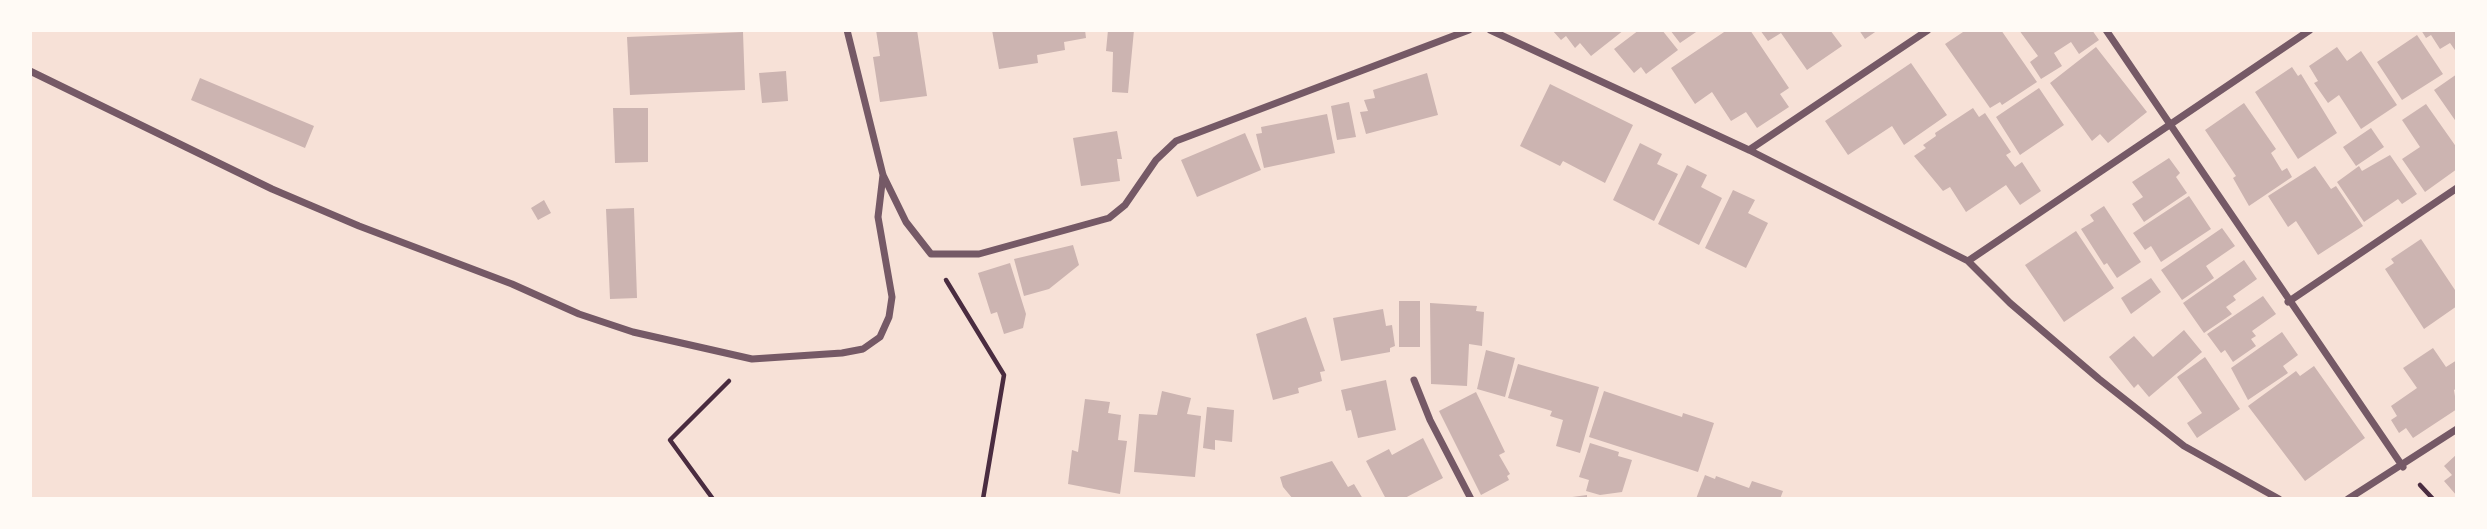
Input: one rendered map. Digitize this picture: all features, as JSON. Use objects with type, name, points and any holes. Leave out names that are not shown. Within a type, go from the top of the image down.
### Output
[{"type":"street","points":[[847,30],[883,175],[906,222],[931,254],[979,254],[1109,218],[1125,205],[1156,160],[1176,141],[1469,30]]},
{"type":"street","points":[[1490,30],[1749,150],[1968,261],[2010,303],[2099,379],[2184,446],[2279,499]]},
{"type":"street","points":[[1749,150],[1928,30]]},
{"type":"street","points":[[2106,30],[2288,302],[2403,467]]},
{"type":"street","points":[[1968,261],[2310,30]]},
{"type":"street","points":[[30,71],[272,189],[359,226],[512,284],[579,314],[633,332],[752,359],[842,353],[863,349],[880,337],[889,317],[892,297],[878,216],[883,175]]},
{"type":"street","points":[[2288,302],[2457,188]]},
{"type":"street","points":[[1414,380],[1430,420],[1471,499]]},
{"type":"street","points":[[2348,499],[2403,467],[2457,429]]},
{"type":"path","points":[[931,254],[1004,375],[983,499]]},
{"type":"path","points":[[713,499],[670,440],[752,359]]},
{"type":"building","points":[[876,30],[917,30],[927,96],[880,102],[873,57],[880,56]]},
{"type":"building","points":[[992,30],[1085,30],[1086,38],[1064,42],[1065,50],[1037,55],[1038,63],[999,69]]},
{"type":"building","points":[[1108,30],[1134,30],[1128,93],[1112,92],[1113,52],[1106,51]]},
{"type":"building","points":[[1552,30],[1624,30],[1591,56],[1580,43],[1575,48],[1566,36],[1561,40]]},
{"type":"building","points":[[1639,30],[1662,30],[1678,50],[1646,74],[1641,67],[1634,73],[1614,49]]},
{"type":"building","points":[[1670,30],[1699,30],[1680,43]]},
{"type":"building","points":[[1727,30],[1750,30],[1789,88],[1780,94],[1789,107],[1757,128],[1746,112],[1731,121],[1712,92],[1695,104],[1671,68]]},
{"type":"building","points":[[1760,30],[1830,30],[1842,46],[1807,70],[1781,33],[1768,41]]},
{"type":"building","points":[[1859,30],[1878,30],[1865,39]]},
{"type":"building","points":[[1966,30],[2001,30],[2037,82],[2002,105],[2000,102],[1990,108],[1945,44]]},
{"type":"building","points":[[2019,30],[2092,30],[2099,40],[2079,54],[2071,42],[2054,53],[2062,66],[2041,79],[2030,62],[2038,56]]},
{"type":"building","points":[[2421,30],[2457,30],[2457,53],[2450,43],[2440,49],[2431,35],[2426,38]]},
{"type":"building","points":[[743,32],[745,90],[630,95],[627,37]]},
{"type":"building","points":[[2417,35],[2443,74],[2402,100],[2377,62]]},
{"type":"building","points":[[2096,47],[2147,112],[2108,143],[2100,134],[2092,141],[2050,83]]},
{"type":"building","points":[[2337,47],[2347,61],[2361,51],[2397,105],[2361,129],[2339,95],[2328,103],[2314,83],[2318,81],[2309,66]]},
{"type":"building","points":[[1911,63],[1947,115],[1904,145],[1892,126],[1848,155],[1825,121]]},
{"type":"building","points":[[2292,67],[2298,76],[2301,74],[2337,133],[2298,159],[2255,92]]},
{"type":"building","points":[[786,71],[788,101],[762,103],[759,73]]},
{"type":"building","points":[[1427,73],[1438,115],[1366,134],[1360,112],[1368,111],[1364,100],[1375,98],[1373,90]]},
{"type":"building","points":[[2457,74],[2457,123],[2434,90]]},
{"type":"building","points":[[200,78],[314,126],[305,148],[191,100]]},
{"type":"building","points":[[1550,84],[1633,125],[1605,183],[1563,161],[1560,166],[1520,146]]},
{"type":"building","points":[[2039,88],[2064,125],[2020,155],[1996,117]]},
{"type":"building","points":[[1349,102],[1356,137],[1337,140],[1331,106]]},
{"type":"building","points":[[2244,103],[2276,149],[2271,153],[2282,171],[2287,168],[2292,177],[2249,206],[2233,178],[2236,176],[2205,130]]},
{"type":"building","points":[[2426,104],[2457,148],[2457,169],[2425,192],[2402,159],[2420,147],[2402,120]]},
{"type":"building","points":[[613,108],[648,108],[648,162],[615,163]]},
{"type":"building","points":[[1973,108],[1979,117],[1985,113],[2011,152],[2006,155],[2015,167],[2022,162],[2041,191],[2020,205],[2006,185],[1966,212],[1950,187],[1943,191],[1914,156],[1926,148],[1923,145],[1936,136],[1935,133]]},
{"type":"building","points":[[1327,114],[1335,153],[1264,168],[1256,134],[1262,133],[1261,127]]},
{"type":"building","points":[[2371,128],[2384,147],[2356,166],[2343,147]]},
{"type":"building","points":[[1117,131],[1122,159],[1117,159],[1120,181],[1081,186],[1073,138]]},
{"type":"building","points":[[1245,133],[1261,170],[1197,197],[1181,160]]},
{"type":"building","points":[[1640,143],[1662,154],[1657,164],[1678,174],[1654,221],[1613,200]]},
{"type":"building","points":[[2390,155],[2417,194],[2402,204],[2398,199],[2364,222],[2337,182],[2359,166],[2362,171]]},
{"type":"building","points":[[2169,158],[2180,173],[2176,177],[2187,193],[2144,222],[2132,204],[2143,197],[2132,182]]},
{"type":"building","points":[[1687,165],[1707,175],[1701,187],[1722,198],[1699,245],[1658,224]]},
{"type":"building","points":[[2315,166],[2331,189],[2336,186],[2363,226],[2318,255],[2296,221],[2288,227],[2268,196]]},
{"type":"building","points":[[1733,190],[1755,200],[1748,213],[1768,223],[1746,268],[1705,248]]},
{"type":"building","points":[[2189,196],[2211,229],[2161,262],[2151,246],[2145,250],[2133,233]]},
{"type":"building","points":[[544,200],[551,213],[538,220],[531,208]]},
{"type":"building","points":[[2104,206],[2141,262],[2117,278],[2107,263],[2104,265],[2081,229],[2094,221],[2090,215]]},
{"type":"building","points":[[634,208],[637,298],[610,299],[606,209]]},
{"type":"building","points":[[2222,228],[2235,246],[2206,266],[2214,278],[2182,300],[2161,270]]},
{"type":"building","points":[[2076,231],[2114,288],[2064,322],[2025,265]]},
{"type":"building","points":[[2421,239],[2457,293],[2457,306],[2424,329],[2385,269],[2394,263],[2391,259]]},
{"type":"building","points":[[1073,245],[1079,265],[1049,289],[1024,296],[1014,259]]},
{"type":"building","points":[[2244,260],[2257,279],[2233,296],[2236,300],[2226,307],[2232,314],[2204,333],[2183,303]]},
{"type":"building","points":[[1010,263],[1026,314],[1023,328],[1004,334],[997,312],[991,314],[978,273]]},
{"type":"building","points":[[2151,278],[2161,292],[2131,314],[2121,298]]},
{"type":"building","points":[[2263,296],[2276,314],[2252,331],[2256,336],[2251,339],[2256,346],[2233,362],[2225,350],[2221,353],[2207,334]]},
{"type":"building","points":[[1399,301],[1420,301],[1420,347],[1399,347]]},
{"type":"building","points":[[1430,303],[1477,306],[1476,311],[1484,312],[1482,346],[1469,344],[1467,386],[1431,384]]},
{"type":"building","points":[[1383,309],[1386,326],[1392,325],[1395,346],[1390,348],[1390,352],[1341,361],[1333,318]]},
{"type":"building","points":[[1306,317],[1325,371],[1320,372],[1322,381],[1298,388],[1299,393],[1273,400],[1256,334]]},
{"type":"building","points":[[2184,330],[2202,352],[2149,397],[2138,384],[2134,388],[2109,357],[2134,336],[2153,357]]},
{"type":"building","points":[[2282,332],[2298,355],[2283,366],[2288,373],[2248,400],[2231,368]]},
{"type":"building","points":[[2433,348],[2446,367],[2457,360],[2457,388],[2454,390],[2457,409],[2413,438],[2406,428],[2399,433],[2391,420],[2397,416],[2391,406],[2417,388],[2403,368]]},
{"type":"building","points":[[1486,350],[1515,358],[1505,397],[1477,389]]},
{"type":"building","points":[[2205,357],[2240,409],[2197,438],[2187,423],[2202,413],[2177,377]]},
{"type":"building","points":[[1518,364],[1599,387],[1580,453],[1556,446],[1563,420],[1550,416],[1552,411],[1508,398]]},
{"type":"building","points":[[2314,366],[2365,438],[2305,481],[2248,406],[2296,371],[2300,376]]},
{"type":"building","points":[[1386,380],[1396,430],[1358,438],[1351,410],[1346,411],[1341,390]]},
{"type":"building","points":[[1162,391],[1191,398],[1187,414],[1201,416],[1195,477],[1134,472],[1139,414],[1157,415]]},
{"type":"building","points":[[1604,391],[1682,417],[1683,413],[1714,423],[1698,472],[1589,437]]},
{"type":"building","points":[[1476,392],[1505,452],[1499,455],[1510,474],[1507,476],[1509,480],[1481,495],[1439,411]]},
{"type":"building","points":[[1085,399],[1110,402],[1108,413],[1121,415],[1118,440],[1127,441],[1120,494],[1068,484],[1072,450],[1078,452]]},
{"type":"building","points":[[1207,407],[1234,410],[1232,442],[1215,440],[1215,450],[1203,448]]},
{"type":"building","points":[[1423,438],[1443,478],[1403,499],[1386,499],[1366,461],[1389,449],[1392,455]]},
{"type":"building","points":[[1590,443],[1619,452],[1618,456],[1632,460],[1622,492],[1600,495],[1586,491],[1589,480],[1579,477]]},
{"type":"building","points":[[2457,454],[2457,496],[2444,481],[2452,475],[2444,466]]},
{"type":"building","points":[[1332,461],[1348,487],[1354,484],[1363,499],[1293,499],[1283,487],[1280,477]]},
{"type":"building","points":[[1705,475],[1715,479],[1716,476],[1749,488],[1752,481],[1783,491],[1780,499],[1696,499]]},
{"type":"building","points":[[1587,495],[1587,499],[1565,498]]}]
